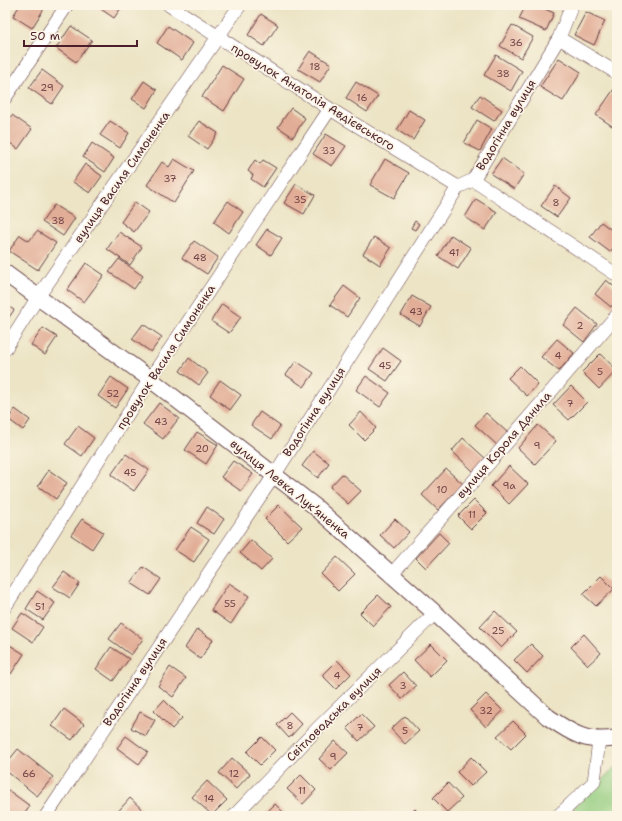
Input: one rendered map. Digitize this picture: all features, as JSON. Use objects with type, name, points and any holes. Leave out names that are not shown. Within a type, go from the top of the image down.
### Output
[{"type":"street","points":[[5,98],[67,5]]},
{"type":"street","name":"провулок Анатолія Авдієвського","points":[[169,5],[330,109],[458,187]]},
{"type":"street","name":"вулиця Василя Симоненка","points":[[5,349],[38,297],[240,5]]},
{"type":"street","name":"Водогінна вулиця","points":[[46,816],[275,474],[458,187],[473,180],[559,38],[572,5]]},
{"type":"street","points":[[559,38],[617,73]]},
{"type":"street","name":"провулок Василя Симоненка","points":[[5,607],[150,378],[330,109]]},
{"type":"street","points":[[473,180],[617,275]]},
{"type":"street","name":"вулиця Левка Лукʼяненка","points":[[5,274],[150,378],[313,505],[548,718],[568,731],[580,736],[599,740],[617,738]]},
{"type":"street","name":"вулиця Короля Данила","points":[[391,575],[492,461],[617,315]]},
{"type":"street","name":"Світловодська вулиця","points":[[234,816],[317,729],[435,614]]},
{"type":"street","points":[[558,816],[594,782],[599,740]]},
{"type":"green space","points":[[617,765],[617,816],[565,816]]},
{"type":"building","points":[[20,5],[42,5],[45,7],[32,28],[13,16]]},
{"type":"building","points":[[95,5],[123,5],[114,18]]},
{"type":"building","points":[[526,5],[536,5],[554,13],[546,31],[519,19]]},
{"type":"building","points":[[586,12],[605,21],[594,45],[574,35]]},
{"type":"building","points":[[261,14],[278,25],[264,46],[248,35]]},
{"type":"building","points":[[512,25],[533,37],[521,58],[500,46]]},
{"type":"building","points":[[71,26],[92,40],[76,62],[56,48]]},
{"type":"building","points":[[168,26],[193,43],[182,60],[157,43]]},
{"type":"building","points":[[310,51],[331,64],[320,82],[298,69]]},
{"type":"building","points":[[496,55],[522,71],[511,91],[484,75]]},
{"type":"building","points":[[559,58],[581,72],[563,101],[540,87]]},
{"type":"building","points":[[222,65],[244,79],[224,111],[202,97]]},
{"type":"building","points":[[42,70],[64,86],[52,104],[29,88]]},
{"type":"building","points":[[144,81],[157,90],[146,108],[132,99]]},
{"type":"building","points":[[356,82],[378,96],[367,112],[346,98]]},
{"type":"building","points":[[614,89],[617,91],[617,125],[615,128],[596,115]]},
{"type":"building","points":[[480,95],[502,110],[494,121],[472,107]]},
{"type":"building","points":[[291,108],[305,118],[293,137],[278,127]]},
{"type":"building","points":[[409,110],[425,120],[413,140],[397,130]]},
{"type":"building","points":[[12,115],[32,129],[18,149],[5,139],[5,125]]},
{"type":"building","points":[[477,120],[492,129],[480,151],[464,143]]},
{"type":"building","points":[[110,121],[129,133],[120,148],[100,135]]},
{"type":"building","points":[[199,121],[218,133],[207,149],[188,136]]},
{"type":"building","points":[[326,134],[346,146],[332,166],[313,154]]},
{"type":"building","points":[[92,143],[114,158],[105,172],[83,157]]},
{"type":"building","points":[[502,158],[524,174],[514,189],[491,174]]},
{"type":"building","points":[[174,159],[194,171],[174,203],[147,185],[162,162],[169,167]]},
{"type":"building","points":[[385,159],[409,173],[394,198],[370,185]]},
{"type":"building","points":[[255,160],[260,164],[263,160],[276,168],[263,187],[251,179],[253,175],[248,171]]},
{"type":"building","points":[[85,164],[102,176],[90,193],[73,182]]},
{"type":"building","points":[[296,184],[315,195],[304,214],[284,203]]},
{"type":"building","points":[[555,186],[571,198],[557,217],[541,206]]},
{"type":"building","points":[[476,199],[497,212],[485,230],[465,217]]},
{"type":"building","points":[[228,201],[243,212],[229,233],[214,222]]},
{"type":"building","points":[[135,202],[149,212],[134,232],[121,222]]},
{"type":"building","points":[[54,205],[75,218],[63,236],[42,222]]},
{"type":"building","points":[[415,221],[419,224],[415,230],[411,228]]},
{"type":"building","points":[[601,222],[617,234],[617,243],[610,252],[590,237]]},
{"type":"building","points":[[267,229],[282,238],[271,255],[256,245]]},
{"type":"building","points":[[37,231],[56,243],[38,270],[9,251],[20,235],[29,241]]},
{"type":"building","points":[[119,232],[142,247],[130,265],[107,249]]},
{"type":"building","points":[[451,235],[471,248],[458,269],[438,256]]},
{"type":"building","points":[[374,237],[391,248],[380,265],[363,254]]},
{"type":"building","points":[[194,241],[218,257],[207,274],[182,258]]},
{"type":"building","points":[[119,259],[143,276],[134,289],[109,272]]},
{"type":"building","points":[[86,263],[104,275],[84,302],[67,290]]},
{"type":"building","points":[[606,280],[617,289],[617,300],[611,307],[595,294]]},
{"type":"building","points":[[344,286],[360,298],[347,317],[330,305]]},
{"type":"building","points":[[412,296],[431,307],[420,326],[401,315]]},
{"type":"building","points":[[5,304],[14,310],[5,323]]},
{"type":"building","points":[[222,304],[241,317],[229,333],[211,321]]},
{"type":"building","points":[[577,308],[597,324],[584,342],[563,325]]},
{"type":"building","points":[[143,324],[162,337],[151,352],[132,339]]},
{"type":"building","points":[[43,328],[57,337],[45,355],[31,345]]},
{"type":"building","points":[[557,339],[574,353],[559,371],[541,357]]},
{"type":"building","points":[[383,348],[401,361],[387,381],[369,369]]},
{"type":"building","points":[[600,354],[617,370],[599,389],[582,372]]},
{"type":"building","points":[[189,358],[208,373],[199,385],[180,371]]},
{"type":"building","points":[[296,361],[314,373],[304,387],[286,375]]},
{"type":"building","points":[[520,366],[538,384],[527,396],[508,378]]},
{"type":"building","points":[[366,376],[390,393],[380,407],[356,390]]},
{"type":"building","points":[[111,377],[128,389],[115,408],[98,396]]},
{"type":"building","points":[[220,380],[241,395],[230,410],[210,395]]},
{"type":"building","points":[[571,386],[587,402],[569,420],[553,405]]},
{"type":"building","points":[[159,403],[179,418],[163,439],[143,424]]},
{"type":"building","points":[[15,409],[30,420],[23,430],[8,419]]},
{"type":"building","points":[[260,412],[280,426],[272,439],[251,425]]},
{"type":"building","points":[[361,412],[376,428],[364,440],[349,425]]},
{"type":"building","points":[[486,413],[508,433],[497,445],[475,425]]},
{"type":"building","points":[[538,425],[556,441],[535,464],[518,448]]},
{"type":"building","points":[[78,426],[94,438],[82,456],[65,444]]},
{"type":"building","points":[[197,432],[218,445],[206,464],[185,450]]},
{"type":"building","points":[[463,438],[486,459],[474,472],[452,451]]},
{"type":"building","points":[[313,451],[329,463],[318,478],[302,466]]},
{"type":"building","points":[[126,454],[149,470],[134,491],[111,475]]},
{"type":"building","points":[[233,461],[253,474],[241,491],[221,477]]},
{"type":"building","points":[[509,466],[528,484],[509,504],[491,486]]},
{"type":"building","points":[[446,469],[463,484],[438,510],[422,495]]},
{"type":"building","points":[[49,470],[67,483],[56,499],[38,486]]},
{"type":"building","points":[[342,474],[361,491],[348,504],[330,487]]},
{"type":"building","points":[[474,500],[487,513],[471,529],[458,516]]},
{"type":"building","points":[[279,505],[302,527],[287,541],[265,519]]},
{"type":"building","points":[[207,507],[224,519],[214,534],[197,523]]},
{"type":"building","points":[[82,519],[103,532],[92,549],[71,535]]},
{"type":"building","points":[[395,519],[409,532],[394,548],[380,535]]},
{"type":"building","points":[[191,527],[209,539],[194,562],[175,550]]},
{"type":"building","points":[[439,533],[449,543],[426,568],[416,558]]},
{"type":"building","points":[[251,540],[272,559],[261,571],[240,553]]},
{"type":"building","points":[[337,557],[355,574],[338,591],[321,574]]},
{"type":"building","points":[[143,567],[161,579],[150,595],[131,583]]},
{"type":"building","points":[[64,572],[80,583],[70,598],[53,587]]},
{"type":"building","points":[[601,576],[614,589],[596,606],[583,594]]},
{"type":"building","points":[[229,583],[249,596],[231,624],[211,610]]},
{"type":"building","points":[[37,591],[55,603],[43,620],[26,609]]},
{"type":"building","points":[[378,595],[391,607],[373,626],[360,613]]},
{"type":"building","points":[[495,611],[517,632],[501,648],[480,627]]},
{"type":"building","points":[[22,613],[43,627],[33,642],[12,628]]},
{"type":"building","points":[[121,623],[143,639],[131,655],[109,639]]},
{"type":"building","points":[[197,629],[213,640],[200,659],[185,648]]},
{"type":"building","points":[[584,634],[601,653],[588,665],[571,647]]},
{"type":"building","points":[[5,642],[24,654],[11,674],[5,670]]},
{"type":"building","points":[[431,644],[447,660],[430,677],[414,660]]},
{"type":"building","points":[[531,644],[543,656],[527,673],[514,660]]},
{"type":"building","points":[[111,647],[129,659],[113,681],[96,669]]},
{"type":"building","points":[[337,660],[351,674],[336,689],[322,675]]},
{"type":"building","points":[[170,667],[186,678],[173,697],[158,686]]},
{"type":"building","points":[[403,672],[416,686],[402,699],[389,685]]},
{"type":"building","points":[[486,694],[503,711],[486,727],[470,710]]},
{"type":"building","points":[[164,700],[182,718],[172,729],[154,711]]},
{"type":"building","points":[[64,709],[84,724],[72,740],[52,726]]},
{"type":"building","points":[[140,712],[155,720],[146,736],[131,728]]},
{"type":"building","points":[[290,712],[302,724],[289,738],[277,725]]},
{"type":"building","points":[[361,714],[374,727],[359,741],[347,728]]},
{"type":"building","points":[[405,716],[419,731],[405,744],[391,729]]},
{"type":"building","points":[[513,721],[526,734],[511,749],[497,736]]},
{"type":"building","points":[[126,736],[148,752],[139,764],[117,748]]},
{"type":"building","points":[[262,737],[275,750],[260,765],[247,752]]},
{"type":"building","points":[[335,741],[348,753],[331,770],[319,759]]},
{"type":"building","points":[[18,749],[53,777],[37,796],[5,770],[5,765]]},
{"type":"building","points":[[471,757],[486,772],[471,786],[457,772]]},
{"type":"building","points":[[232,758],[250,774],[236,789],[219,773]]},
{"type":"building","points":[[301,775],[316,790],[303,804],[287,789]]},
{"type":"building","points":[[207,781],[227,800],[212,815],[192,797]]},
{"type":"building","points":[[448,783],[462,798],[447,812],[433,798]]},
{"type":"building","points":[[8,790],[30,806],[23,816],[5,815],[5,794]]},
{"type":"building","points":[[130,798],[147,814],[146,816],[114,816]]},
{"type":"building","points":[[275,804],[287,816],[263,816]]},
{"type":"building","points":[[415,809],[422,816],[408,816]]}]
